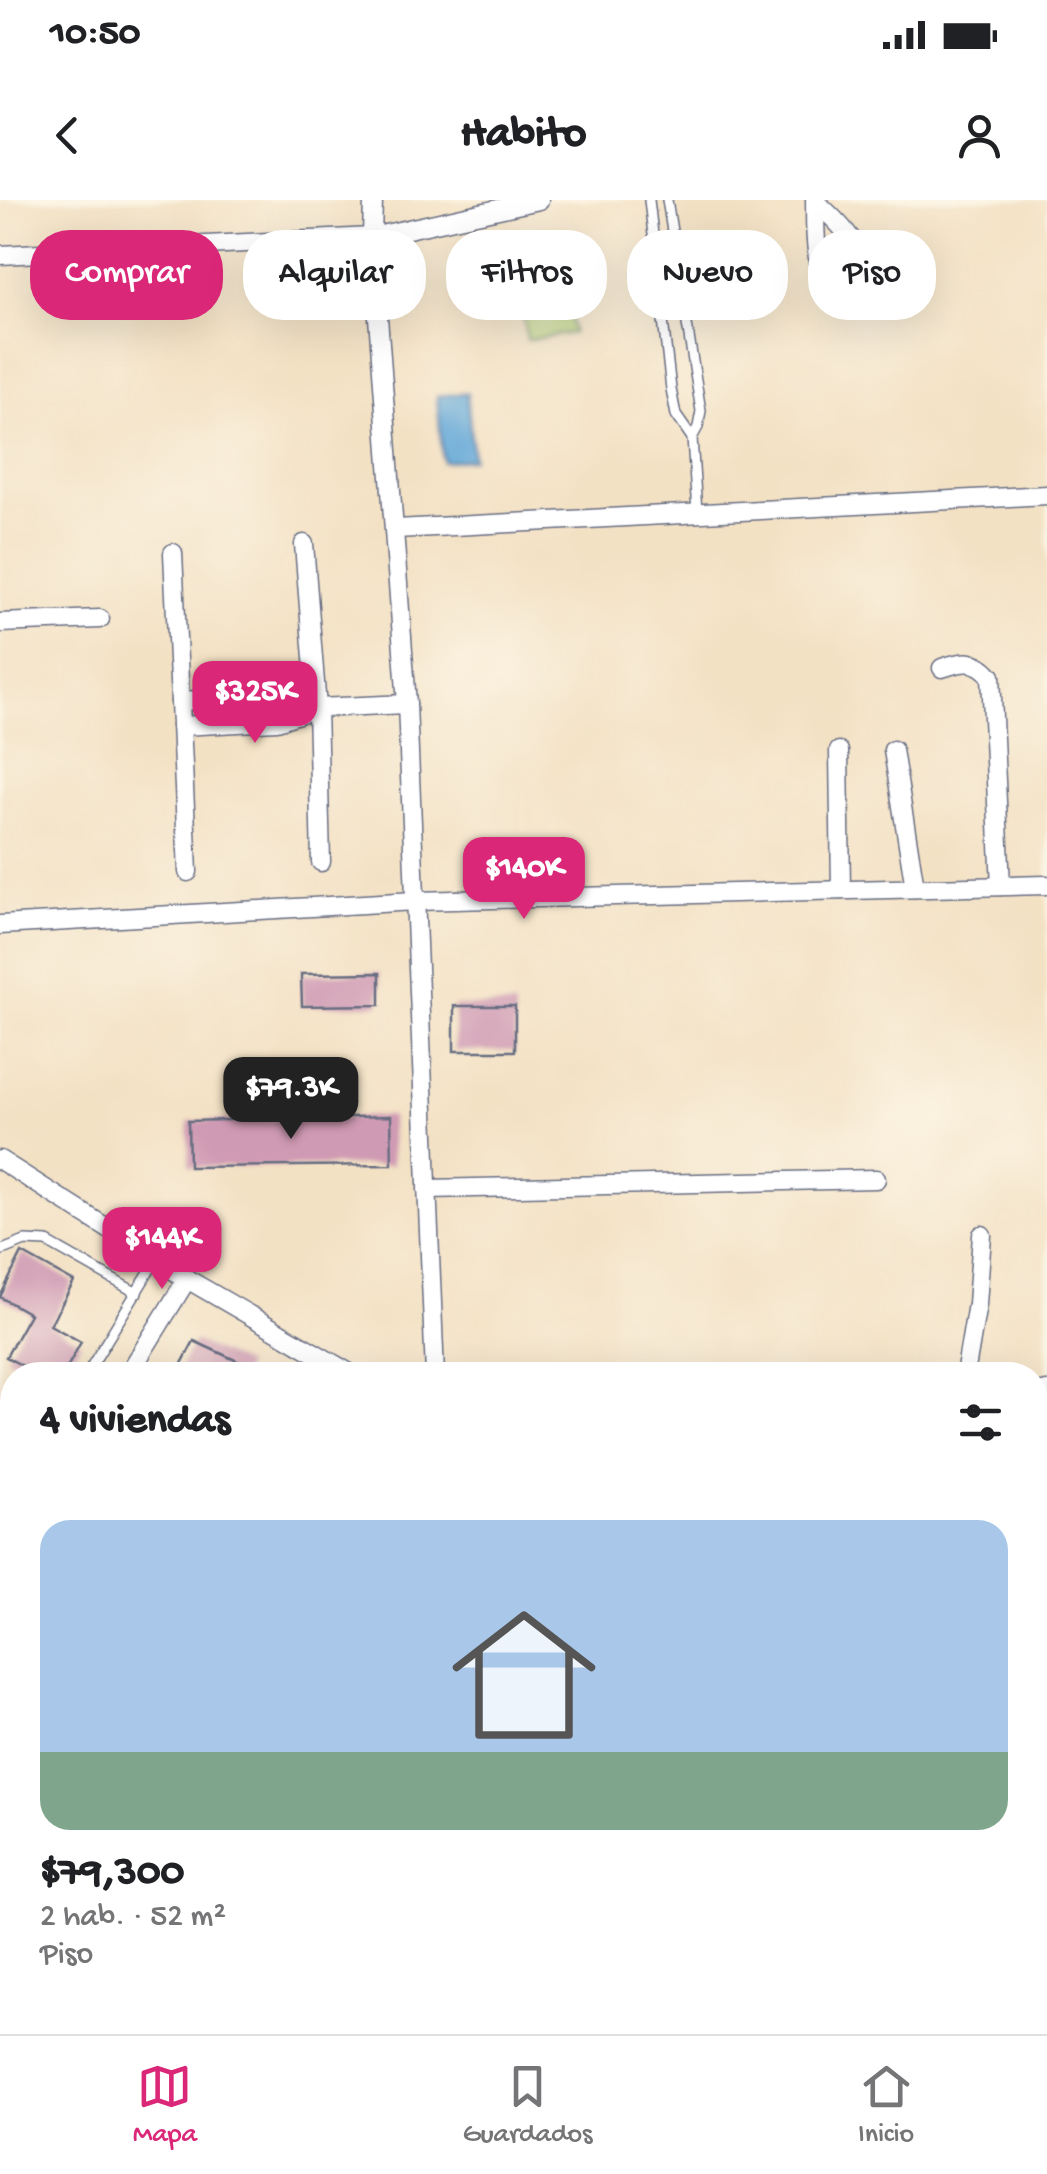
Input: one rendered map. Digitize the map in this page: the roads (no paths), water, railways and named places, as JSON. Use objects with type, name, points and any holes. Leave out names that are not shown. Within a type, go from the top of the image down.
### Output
[{"type":"street","points":[[372,230],[373,200]]},
{"type":"street","points":[[400,230],[539,200]]},
{"type":"street","points":[[816,201],[842,226],[860,255],[862,278],[854,291],[836,290],[826,281],[816,242],[816,201]]},
{"type":"street","points":[[0,255],[243,243]]},
{"type":"street","points":[[379,320],[407,704],[434,1362]]},
{"type":"street","points":[[396,529],[1047,495]]},
{"type":"street","points":[[304,544],[317,708],[321,862]]},
{"type":"street","points":[[173,553],[188,872]]},
{"type":"street","points":[[0,623],[100,619]]},
{"type":"street","points":[[942,668],[973,662],[984,666],[991,676],[1001,886]]},
{"type":"street","points":[[180,700],[275,696],[317,708]]},
{"type":"street","points":[[181,726],[276,722],[317,708],[407,704]]},
{"type":"street","points":[[893,750],[915,888]]},
{"type":"street","points":[[839,751],[841,890]]},
{"type":"street","points":[[0,924],[415,900],[1047,885]]},
{"type":"street","points":[[0,1160],[187,1280],[330,1362]]},
{"type":"street","points":[[426,1189],[876,1180]]},
{"type":"street","points":[[966,1362],[977,1304],[982,1235]]},
{"type":"street","points":[[136,1362],[187,1280]]},
{"type":"lane","points":[[649,200],[671,390],[676,416],[692,438],[697,515]]},
{"type":"lane","points":[[667,200],[701,411],[692,438]]},
{"type":"lane","points":[[0,1251],[25,1241],[47,1242],[137,1293]]},
{"type":"lane","points":[[94,1362],[156,1260]]},
{"type":"water","points":[[467,393],[473,459],[443,462],[437,396]]}]
